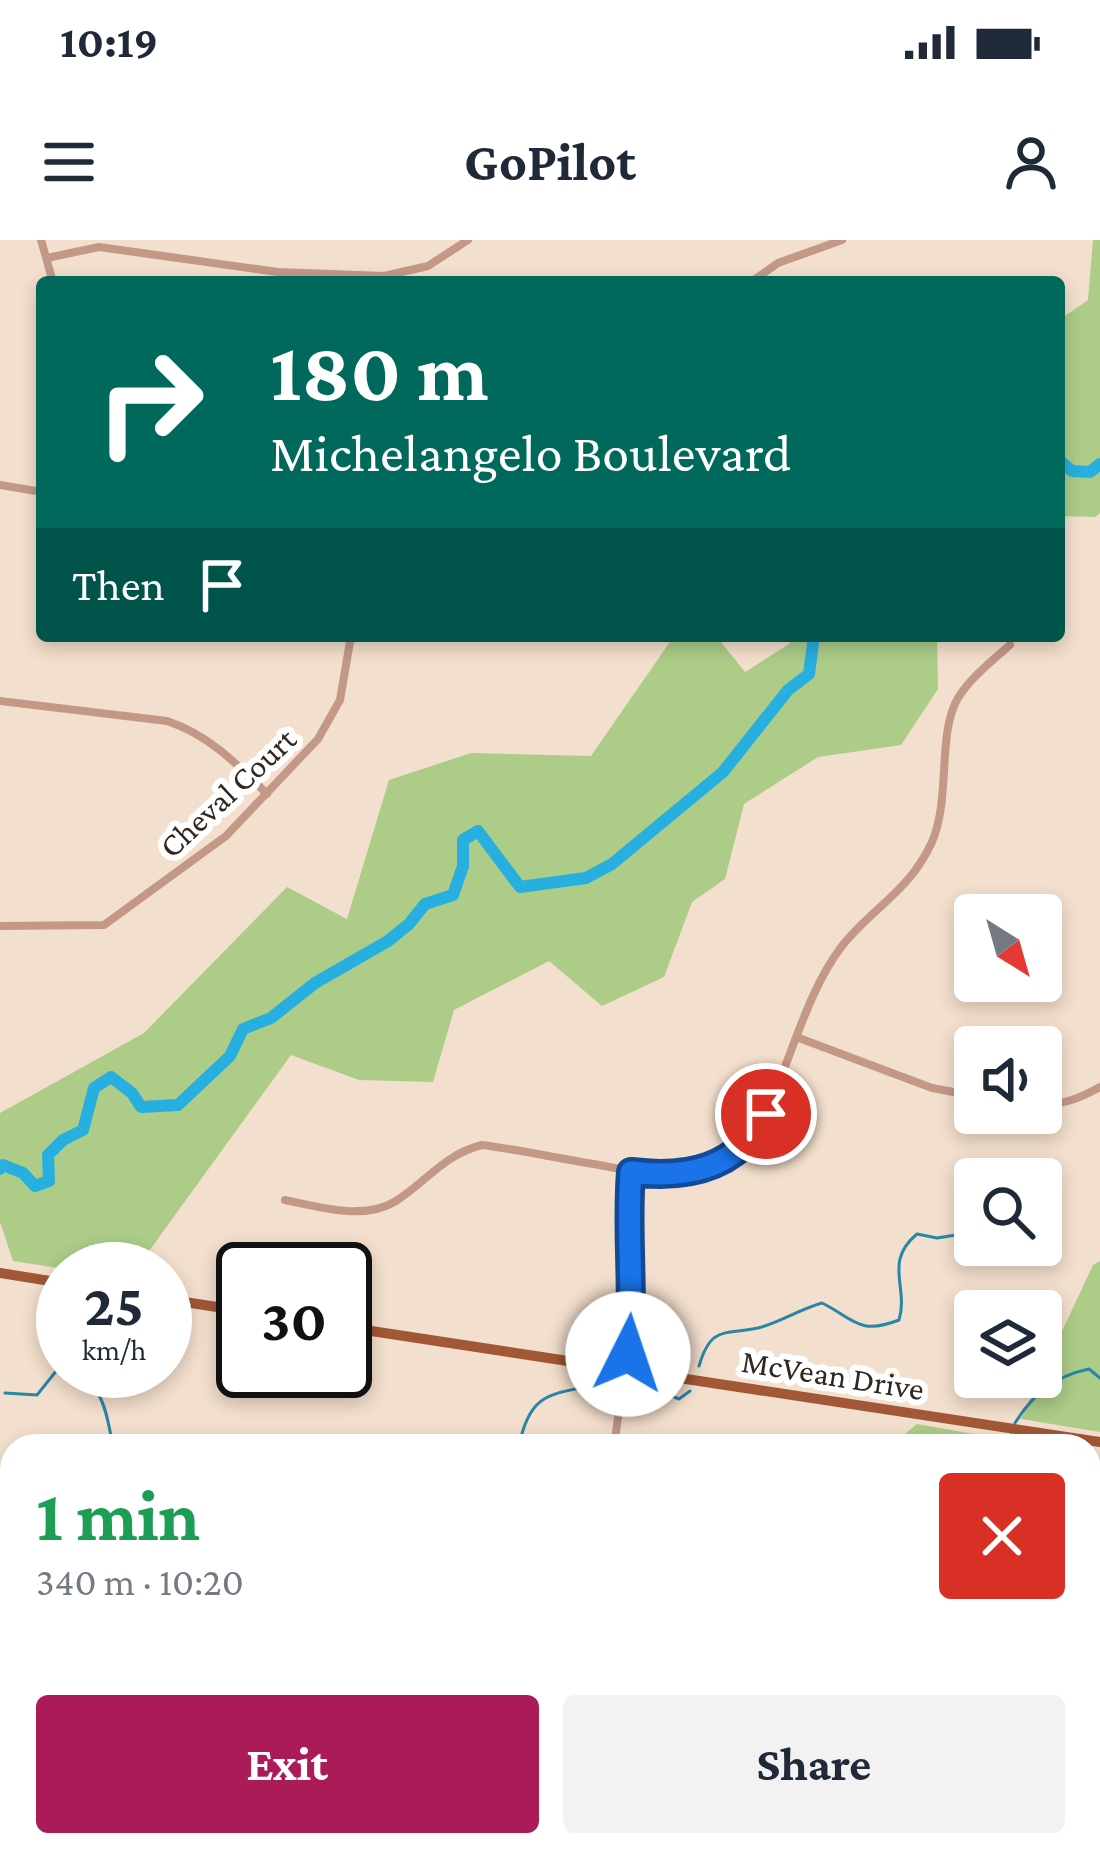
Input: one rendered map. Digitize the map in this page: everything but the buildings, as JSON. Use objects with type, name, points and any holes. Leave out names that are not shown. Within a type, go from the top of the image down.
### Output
[{"type":"main road","points":[[0,1274],[36,1279]]},
{"type":"main road","name":"McVean Drive","points":[[372,1331],[1047,1434]]},
{"type":"street","points":[[41,240],[52,276]]},
{"type":"street","points":[[47,258],[99,247],[278,272],[384,276],[428,266],[468,240]]},
{"type":"street","points":[[759,276],[778,262],[842,240]]},
{"type":"street","points":[[0,485],[36,491]]},
{"type":"street","name":"Cheval Court","points":[[0,926],[104,925],[226,836],[318,739],[340,700],[350,642]]},
{"type":"street","points":[[285,1200],[330,1209],[375,1209],[392,1203],[459,1151],[482,1145],[631,1172],[685,1175],[708,1168],[747,1144],[766,1114],[823,976],[843,945],[896,896],[933,840],[944,805],[951,718],[958,698],[1010,645]]},
{"type":"street","points":[[0,701],[166,721],[188,728],[208,738],[267,794]]},
{"type":"street","points":[[799,1038],[954,1092]]},
{"type":"street","points":[[1062,1104],[1100,1087]]},
{"type":"street","points":[[616,1434],[633,1311],[626,1228],[631,1172]]},
{"type":"green space","points":[[1093,240],[1100,240],[1100,513],[1065,516],[1065,316],[1088,300]]},
{"type":"green space","points":[[670,642],[721,642],[745,672],[789,642],[937,642],[938,689],[901,745],[818,757],[744,804],[725,879],[692,902],[664,977],[602,1006],[549,961],[454,1010],[433,1082],[359,1080],[291,1055],[156,1242],[36,1242],[36,1265],[13,1261],[0,1222],[0,1113],[144,1033],[287,887],[347,919],[389,780],[471,753],[591,756]]},
{"type":"green space","points":[[1100,1261],[1100,1432],[1021,1419],[1031,1398],[1062,1398],[1062,1331],[1093,1265]]},
{"type":"green space","points":[[917,1424],[974,1434],[905,1434]]},
{"type":"waterway","points":[[1065,465],[1072,471],[1090,472],[1100,464]]},
{"type":"waterway","points":[[0,1169],[3,1165],[23,1173],[35,1186],[49,1181],[48,1155],[83,1130],[94,1088],[111,1077],[141,1107],[178,1105],[230,1056],[243,1029],[271,1018],[315,983],[388,941],[425,904],[453,895],[463,866],[463,840],[478,831],[520,887],[586,878],[612,864],[723,772],[788,690],[809,674],[813,642]]},
{"type":"waterway","points":[[699,1366],[709,1344],[721,1334],[766,1326],[822,1303],[865,1326],[899,1320],[899,1265],[907,1244],[917,1234],[954,1235]]},
{"type":"waterway","points":[[1015,1423],[1029,1403],[1055,1382],[1089,1369],[1100,1378]]},
{"type":"waterway","points":[[635,1381],[679,1399],[690,1391]]},
{"type":"waterway","points":[[522,1434],[531,1412],[549,1396],[607,1382]]},
{"type":"waterway","points":[[5,1393],[36,1395]]},
{"type":"waterway","points":[[100,1398],[110,1434]]},
{"type":"route","points":[[628,1354],[633,1311],[626,1228],[631,1172],[674,1176],[708,1168],[747,1144],[766,1114]]}]
